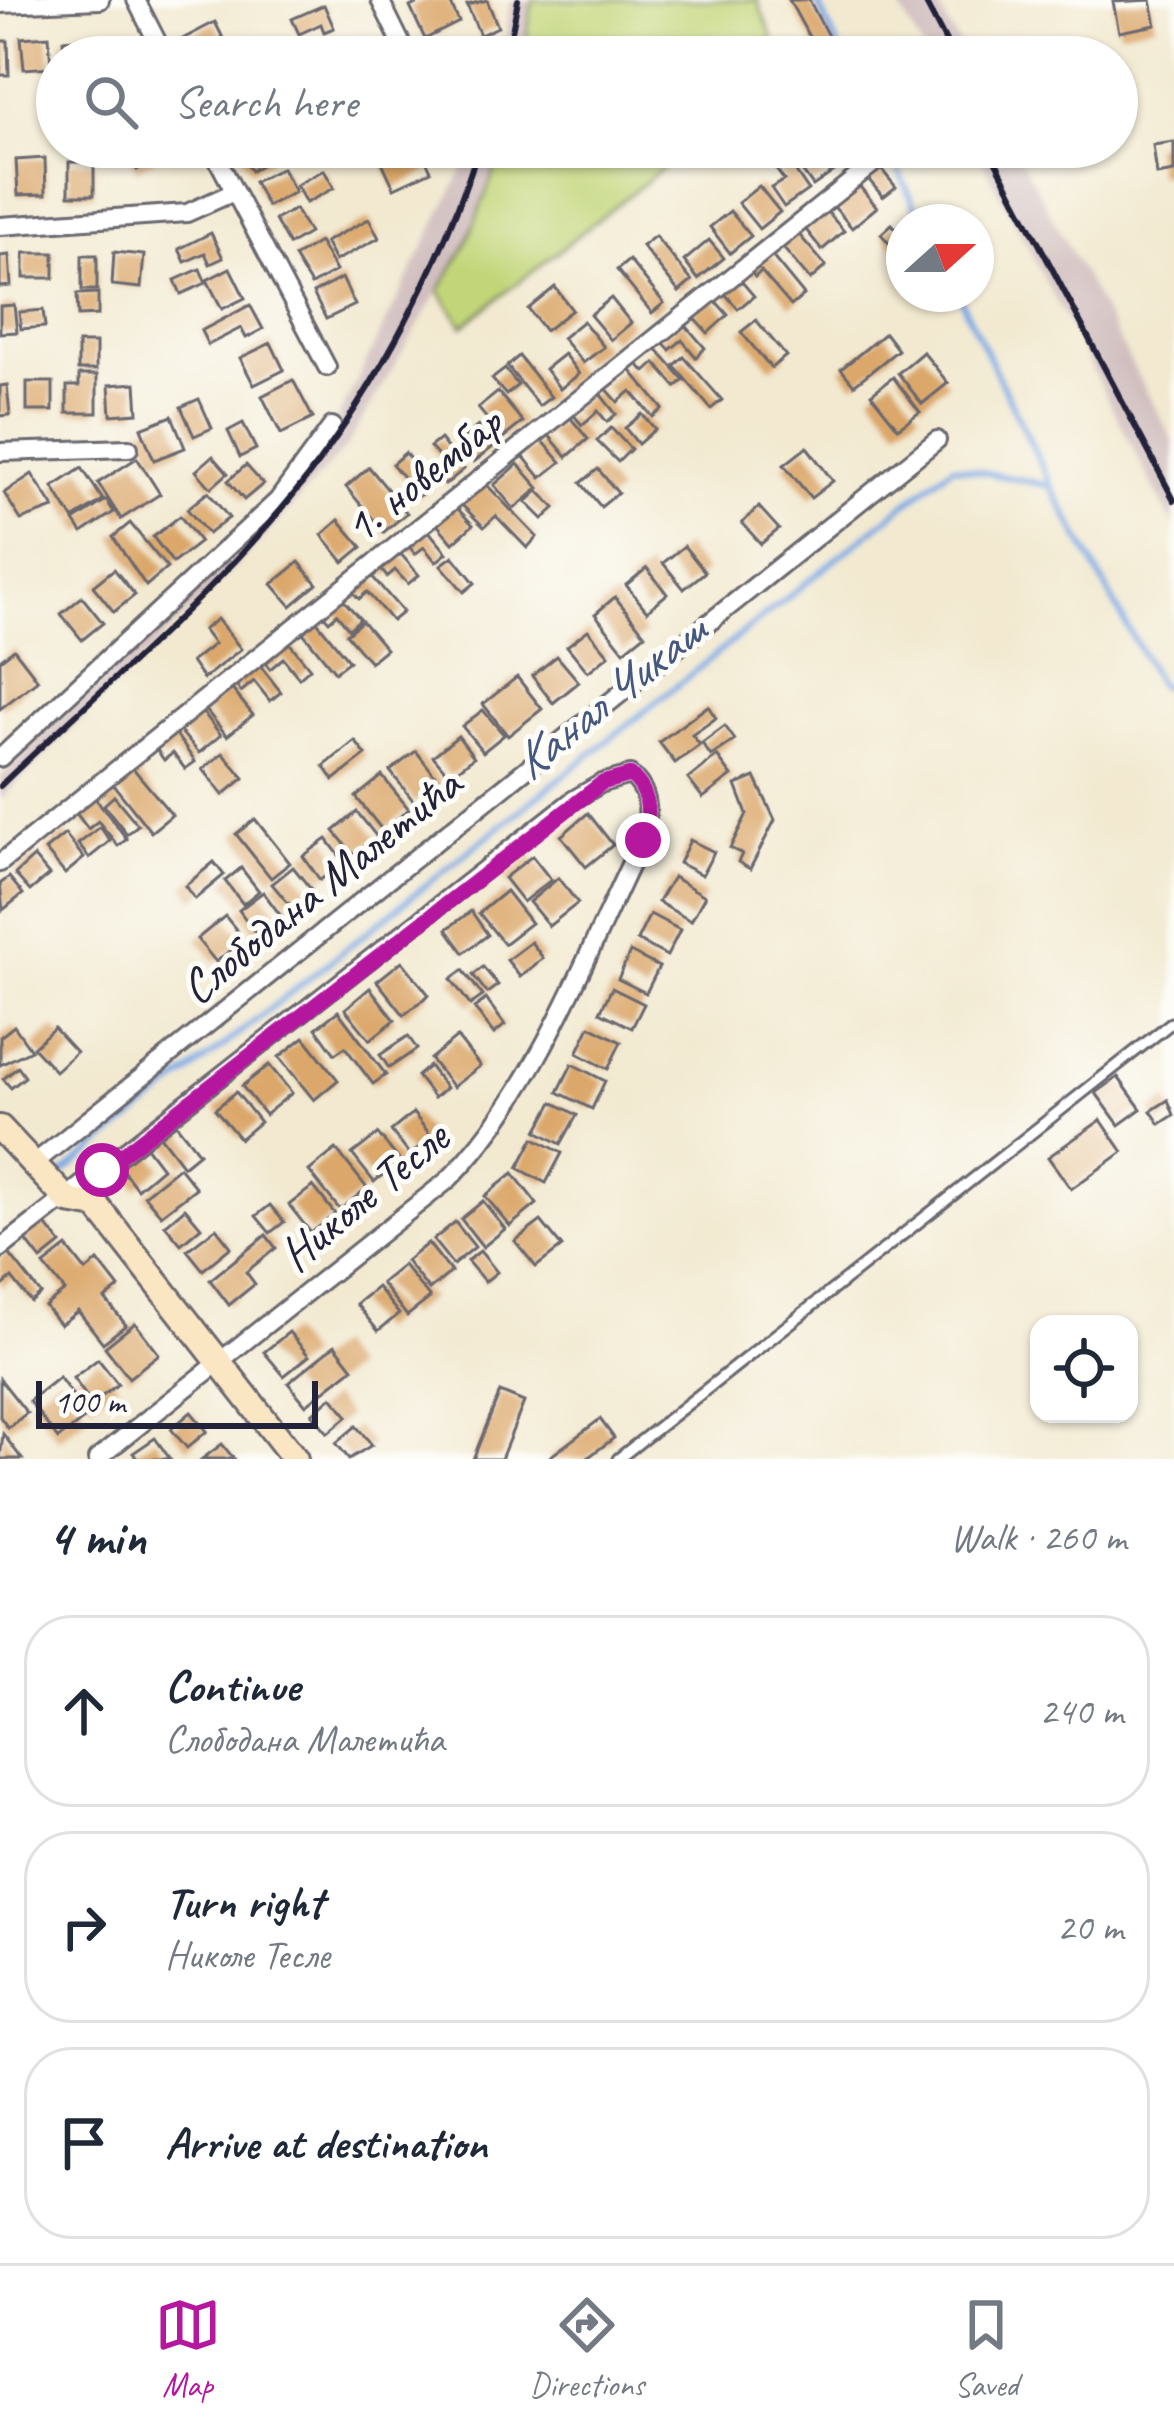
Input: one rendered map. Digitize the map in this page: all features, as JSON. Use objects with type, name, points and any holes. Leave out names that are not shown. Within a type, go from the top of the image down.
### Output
[{"type":"street","points":[[0,4],[100,0]]},
{"type":"street","points":[[136,0],[154,36]]},
{"type":"street","points":[[380,0],[398,36]]},
{"type":"street","points":[[222,168],[328,368]]},
{"type":"street","name":"1. новембар","points":[[0,863],[863,168]]},
{"type":"street","points":[[0,226],[187,213],[234,192]]},
{"type":"street","points":[[3,749],[278,500],[332,426]]},
{"type":"street","name":"Слободана Малетића","points":[[35,1167],[937,440]]},
{"type":"street","points":[[0,452],[129,448]]},
{"type":"street","name":"Слободана Малетића","points":[[0,1249],[573,800],[602,783],[630,775],[644,792]]},
{"type":"street","name":"Николе Тесле","points":[[97,1459],[448,1180],[481,1147],[536,1052],[643,840],[648,824],[644,792]]},
{"type":"street","points":[[0,1128],[63,1196],[97,1206],[296,1459]]},
{"type":"lane","points":[[618,1459],[1172,1023]]},
{"type":"shaded area","points":[[511,0],[533,0],[527,36],[505,36]]},
{"type":"shaded area","points":[[896,0],[935,0],[955,36],[916,36]]},
{"type":"shaded area","points":[[463,168],[496,168],[466,245],[346,447],[259,543],[0,800],[0,778],[288,493],[325,444]]},
{"type":"shaded area","points":[[986,168],[1025,168],[1174,442],[1174,526]]},
{"type":"green space","points":[[533,0],[757,0],[772,36],[527,36]]},
{"type":"green space","points":[[496,168],[663,168],[463,326],[439,291],[466,245]]},
{"type":"building","points":[[425,0],[449,0],[459,22],[424,36],[410,7]]},
{"type":"building","points":[[487,0],[498,27],[480,35],[467,5]]},
{"type":"building","points":[[789,0],[809,0],[828,36],[809,36]]},
{"type":"building","points":[[1151,0],[1156,25],[1119,32],[1113,2]]},
{"type":"building","points":[[324,5],[334,28],[324,32],[321,24],[299,34],[292,19]]},
{"type":"building","points":[[215,22],[222,36],[188,36]]},
{"type":"building","points":[[36,37],[36,68],[24,69],[21,38]]},
{"type":"building","points":[[0,41],[8,41],[9,75],[0,75]]},
{"type":"building","points":[[1174,142],[1174,172],[1157,175],[1153,145]]},
{"type":"building","points":[[36,159],[36,168],[45,168],[46,194],[18,195],[16,160]]},
{"type":"building","points":[[69,168],[94,168],[94,195],[69,195]]},
{"type":"building","points":[[282,168],[295,192],[267,206],[254,182]]},
{"type":"building","points":[[385,168],[430,168],[431,171],[394,188]]},
{"type":"building","points":[[775,168],[793,168],[808,190],[784,207],[771,188],[784,180]]},
{"type":"building","points":[[800,168],[835,168],[836,170],[813,186]]},
{"type":"building","points":[[880,168],[896,187],[883,197],[864,174]]},
{"type":"building","points":[[324,170],[334,188],[306,203],[296,185]]},
{"type":"building","points":[[855,181],[877,207],[852,228],[830,202]]},
{"type":"building","points":[[759,186],[780,212],[759,229],[738,203]]},
{"type":"building","points":[[824,208],[844,231],[822,250],[803,226]]},
{"type":"building","points":[[295,209],[309,233],[289,245],[275,220]]},
{"type":"building","points":[[730,211],[751,236],[730,253],[710,227]]},
{"type":"building","points":[[369,219],[379,238],[335,261],[325,242]]},
{"type":"building","points":[[795,230],[826,266],[810,280],[779,243]]},
{"type":"building","points":[[211,233],[223,258],[210,264],[205,253],[185,262],[179,249]]},
{"type":"building","points":[[655,236],[692,281],[679,292],[642,246]]},
{"type":"building","points":[[709,240],[724,258],[698,279],[684,261]]},
{"type":"building","points":[[319,242],[336,271],[311,285],[294,257]]},
{"type":"building","points":[[767,250],[804,295],[791,306],[761,271],[755,277],[747,267]]},
{"type":"building","points":[[114,252],[144,255],[141,288],[112,285]]},
{"type":"building","points":[[24,253],[54,253],[54,278],[24,278]]},
{"type":"building","points":[[9,255],[11,286],[0,287],[0,256]]},
{"type":"building","points":[[82,255],[97,255],[97,290],[82,290]]},
{"type":"building","points":[[629,260],[664,303],[652,313],[617,270]]},
{"type":"building","points":[[230,268],[245,298],[222,309],[207,280]]},
{"type":"building","points":[[200,269],[206,283],[181,294],[175,280]]},
{"type":"building","points":[[736,275],[754,296],[738,309],[720,288]]},
{"type":"building","points":[[342,278],[355,305],[326,319],[313,293]]},
{"type":"building","points":[[555,287],[572,310],[545,331],[528,309]]},
{"type":"building","points":[[98,293],[98,315],[78,316],[77,294]]},
{"type":"building","points":[[712,297],[728,315],[708,333],[691,314]]},
{"type":"building","points":[[611,298],[631,323],[611,340],[590,315]]},
{"type":"building","points":[[14,305],[17,332],[0,333],[0,306]]},
{"type":"building","points":[[250,305],[263,329],[246,338],[241,328],[208,345],[201,331]]},
{"type":"building","points":[[43,310],[45,327],[21,329],[19,312]]},
{"type":"building","points":[[756,320],[786,356],[771,368],[741,332]]},
{"type":"building","points":[[583,321],[604,347],[583,363],[562,338]]},
{"type":"building","points":[[682,321],[705,348],[696,357],[682,340],[670,350],[660,339]]},
{"type":"building","points":[[885,333],[898,350],[854,385],[841,369]]},
{"type":"building","points":[[78,343],[96,343],[96,370],[78,370]]},
{"type":"building","points":[[271,343],[284,370],[254,385],[240,358]]},
{"type":"building","points":[[654,346],[684,380],[676,387],[655,363],[645,372],[636,362]]},
{"type":"building","points":[[923,352],[948,383],[922,404],[898,373]]},
{"type":"building","points":[[564,354],[579,374],[560,389],[545,369]]},
{"type":"building","points":[[519,356],[551,397],[539,406],[507,366]]},
{"type":"building","points":[[684,357],[722,400],[711,409],[674,366]]},
{"type":"building","points":[[627,366],[663,409],[653,417],[631,391],[618,402],[604,386]]},
{"type":"building","points":[[505,369],[518,385],[506,395],[492,379]]},
{"type":"building","points":[[79,375],[97,375],[97,413],[67,413],[67,386],[79,386]]},
{"type":"building","points":[[893,377],[920,412],[898,428],[871,394]]},
{"type":"building","points":[[293,380],[313,418],[281,434],[262,396]]},
{"type":"building","points":[[27,382],[53,382],[53,411],[27,411]]},
{"type":"building","points":[[136,383],[138,413],[111,415],[109,385]]},
{"type":"building","points":[[7,385],[10,415],[0,416],[0,386]]},
{"type":"building","points":[[597,390],[616,414],[607,422],[598,411],[582,425],[571,412]]},
{"type":"building","points":[[498,392],[523,422],[503,438],[478,408]]},
{"type":"building","points":[[199,399],[212,428],[194,436],[181,407]]},
{"type":"building","points":[[642,414],[655,429],[638,444],[625,428]]},
{"type":"building","points":[[172,416],[185,448],[154,460],[141,428]]},
{"type":"building","points":[[569,416],[588,439],[567,457],[547,433]]},
{"type":"building","points":[[243,423],[256,449],[240,457],[228,431]]},
{"type":"building","points":[[478,426],[494,446],[474,462],[458,442]]},
{"type":"building","points":[[611,428],[631,449],[618,462],[597,441]]},
{"type":"building","points":[[440,439],[464,469],[445,485],[434,472],[444,463],[430,447]]},
{"type":"building","points":[[542,440],[561,462],[541,478],[523,456]]},
{"type":"building","points":[[807,447],[833,481],[811,498],[784,465]]},
{"type":"building","points":[[405,453],[432,486],[419,496],[392,464]]},
{"type":"building","points":[[213,456],[228,473],[211,488],[196,471]]},
{"type":"building","points":[[137,458],[160,494],[121,519],[98,483]]},
{"type":"building","points":[[518,464],[539,488],[514,509],[494,485]]},
{"type":"building","points":[[246,465],[263,484],[244,500],[228,481]]},
{"type":"building","points":[[369,467],[407,513],[384,532],[346,487]]},
{"type":"building","points":[[82,468],[103,500],[73,519],[53,487]]},
{"type":"building","points":[[598,469],[618,493],[601,507],[581,483]]},
{"type":"building","points":[[32,474],[54,508],[21,520],[4,493]]},
{"type":"building","points":[[484,482],[537,537],[527,548],[496,516],[484,527],[461,504]]},
{"type":"building","points":[[538,491],[555,508],[543,519],[526,502]]},
{"type":"building","points":[[208,492],[229,518],[208,534],[187,509]]},
{"type":"building","points":[[106,500],[114,512],[82,533],[74,521]]},
{"type":"building","points":[[454,505],[473,525],[453,543],[435,522]]},
{"type":"building","points":[[759,507],[779,529],[761,544],[742,523]]},
{"type":"building","points":[[180,516],[200,542],[173,563],[153,537]]},
{"type":"building","points":[[339,520],[362,547],[344,562],[322,535]]},
{"type":"building","points":[[130,523],[167,568],[146,586],[113,537]]},
{"type":"building","points":[[427,529],[447,553],[436,562],[424,547],[415,554],[408,545]]},
{"type":"building","points":[[684,546],[705,572],[684,589],[663,563]]},
{"type":"building","points":[[399,552],[419,575],[408,584],[395,570],[387,577],[380,568]]},
{"type":"building","points":[[453,556],[475,583],[464,592],[441,565]]},
{"type":"building","points":[[299,562],[317,584],[291,606],[272,584]]},
{"type":"building","points":[[647,568],[667,594],[647,611],[626,585]]},
{"type":"building","points":[[114,569],[135,595],[114,612],[93,586]]},
{"type":"building","points":[[370,574],[403,612],[392,621],[367,592],[359,599],[351,590]]},
{"type":"building","points":[[340,596],[360,619],[349,629],[337,614],[329,621],[321,612]]},
{"type":"building","points":[[82,597],[103,623],[82,640],[61,614]]},
{"type":"building","points":[[615,597],[645,634],[624,651],[595,614]]},
{"type":"building","points":[[314,618],[349,661],[335,672],[300,629]]},
{"type":"building","points":[[217,619],[241,649],[203,679],[191,662],[214,644],[203,630]]},
{"type":"building","points":[[362,621],[386,649],[370,662],[346,634]]},
{"type":"building","points":[[588,630],[609,655],[588,672],[567,646]]},
{"type":"building","points":[[287,640],[310,668],[299,678],[283,658],[270,669],[263,660]]},
{"type":"building","points":[[14,649],[38,680],[0,709],[0,660]]},
{"type":"building","points":[[557,656],[579,682],[553,703],[532,676]]},
{"type":"building","points":[[258,663],[281,692],[270,701],[254,681],[241,692],[234,683]]},
{"type":"building","points":[[517,677],[542,709],[508,736],[483,704]]},
{"type":"building","points":[[231,688],[253,715],[227,736],[205,709]]},
{"type":"building","points":[[708,706],[716,718],[692,735],[700,745],[675,763],[659,742]]},
{"type":"building","points":[[483,710],[504,735],[483,752],[462,726]]},
{"type":"building","points":[[202,711],[221,735],[199,753],[179,730]]},
{"type":"building","points":[[725,726],[735,740],[711,756],[702,743]]},
{"type":"building","points":[[175,733],[195,762],[185,769],[173,753],[164,760],[155,747]]},
{"type":"building","points":[[458,736],[474,757],[450,776],[433,756]]},
{"type":"building","points":[[355,741],[366,755],[334,780],[324,766]]},
{"type":"building","points":[[416,751],[441,783],[415,803],[390,771]]},
{"type":"building","points":[[223,753],[244,778],[223,795],[203,769]]},
{"type":"building","points":[[717,756],[732,776],[703,798],[688,779]]},
{"type":"building","points":[[132,767],[172,815],[151,832],[112,783]]},
{"type":"building","points":[[382,776],[409,809],[383,831],[356,797]]},
{"type":"building","points":[[755,777],[775,820],[750,869],[738,862],[742,854],[730,848],[747,814],[736,785]]},
{"type":"building","points":[[114,796],[138,825],[127,834],[104,805]]},
{"type":"building","points":[[95,798],[127,839],[118,846],[98,821],[88,829],[76,813]]},
{"type":"building","points":[[357,812],[377,837],[354,855],[334,831]]},
{"type":"building","points":[[588,813],[613,845],[586,867],[561,836]]},
{"type":"building","points":[[255,819],[290,863],[271,878],[236,834]]},
{"type":"building","points":[[100,827],[110,841],[89,858],[78,844]]},
{"type":"building","points":[[65,834],[84,858],[65,874],[45,850]]},
{"type":"building","points":[[327,839],[345,863],[320,880],[303,856]]},
{"type":"building","points":[[690,840],[714,852],[702,875],[679,863]]},
{"type":"building","points":[[532,856],[551,880],[523,902],[504,878]]},
{"type":"building","points":[[34,857],[49,875],[30,891],[15,874]]},
{"type":"building","points":[[214,862],[224,875],[195,899],[185,886]]},
{"type":"building","points":[[293,867],[314,893],[293,909],[272,884]]},
{"type":"building","points":[[241,868],[259,891],[243,904],[225,881]]},
{"type":"building","points":[[9,877],[23,894],[3,910],[0,884]]},
{"type":"building","points":[[673,877],[705,896],[691,921],[658,902]]},
{"type":"building","points":[[558,878],[578,903],[549,926],[529,902]]},
{"type":"building","points":[[506,891],[531,923],[504,944],[479,913]]},
{"type":"building","points":[[263,892],[281,916],[256,934],[239,910]]},
{"type":"building","points":[[471,911],[488,935],[464,953],[447,929]]},
{"type":"building","points":[[650,914],[680,930],[667,956],[637,940]]},
{"type":"building","points":[[225,916],[244,939],[216,962],[197,939]]},
{"type":"building","points":[[531,942],[543,958],[520,977],[507,960]]},
{"type":"building","points":[[630,952],[659,967],[646,993],[618,979]]},
{"type":"building","points":[[402,961],[429,995],[404,1015],[377,981]]},
{"type":"building","points":[[483,967],[498,985],[487,993],[473,975]]},
{"type":"building","points":[[463,970],[483,996],[470,1005],[451,979]]},
{"type":"building","points":[[370,988],[395,1020],[370,1040],[345,1009]]},
{"type":"building","points":[[612,988],[644,1004],[632,1028],[600,1012]]},
{"type":"building","points":[[486,999],[505,1025],[494,1034],[474,1008]]},
{"type":"building","points":[[338,1011],[386,1075],[373,1084],[345,1047],[335,1054],[316,1028]]},
{"type":"building","points":[[14,1026],[31,1050],[0,1065],[0,1037]]},
{"type":"building","points":[[590,1026],[621,1042],[608,1069],[577,1053]]},
{"type":"building","points":[[54,1028],[76,1052],[55,1071],[33,1047]]},
{"type":"building","points":[[408,1036],[417,1049],[389,1068],[380,1055]]},
{"type":"building","points":[[304,1037],[338,1080],[314,1100],[279,1057]]},
{"type":"building","points":[[457,1037],[480,1066],[453,1087],[430,1059]]},
{"type":"building","points":[[572,1064],[605,1081],[592,1109],[558,1092]]},
{"type":"building","points":[[269,1065],[292,1093],[265,1115],[242,1086]]},
{"type":"building","points":[[429,1066],[446,1088],[434,1098],[417,1076]]},
{"type":"building","points":[[18,1067],[25,1077],[11,1088],[3,1079]]},
{"type":"building","points":[[1118,1077],[1141,1109],[1119,1125],[1096,1093]]},
{"type":"building","points":[[236,1092],[260,1122],[240,1139],[215,1109]]},
{"type":"building","points":[[1168,1100],[1174,1115],[1160,1124],[1151,1111]]},
{"type":"building","points":[[553,1102],[577,1115],[561,1144],[537,1131]]},
{"type":"building","points":[[413,1113],[432,1137],[410,1155],[391,1131]]},
{"type":"building","points":[[1101,1120],[1123,1152],[1071,1189],[1048,1157]]},
{"type":"building","points":[[176,1124],[199,1153],[183,1166],[160,1136]]},
{"type":"building","points":[[378,1134],[400,1161],[374,1182],[352,1154]]},
{"type":"building","points":[[534,1138],[562,1153],[546,1183],[518,1168]]},
{"type":"building","points":[[146,1147],[162,1168],[137,1189],[120,1167]]},
{"type":"building","points":[[336,1149],[367,1188],[340,1210],[309,1171]]},
{"type":"building","points":[[179,1167],[196,1188],[161,1215],[144,1195]]},
{"type":"building","points":[[513,1173],[537,1204],[510,1226],[485,1196]]},
{"type":"building","points":[[313,1186],[335,1214],[311,1233],[289,1205]]},
{"type":"building","points":[[483,1201],[505,1229],[483,1247],[461,1219]]},
{"type":"building","points":[[270,1205],[284,1222],[270,1233],[256,1216]]},
{"type":"building","points":[[185,1208],[201,1227],[181,1244],[165,1225]]},
{"type":"building","points":[[541,1221],[562,1247],[536,1267],[515,1241]]},
{"type":"building","points":[[44,1222],[61,1244],[41,1260],[24,1238]]},
{"type":"building","points":[[455,1222],[475,1247],[453,1265],[433,1240]]},
{"type":"building","points":[[216,1228],[231,1247],[203,1270],[187,1250]]},
{"type":"building","points":[[266,1235],[276,1248],[246,1272],[255,1284],[229,1305],[210,1280]]},
{"type":"building","points":[[428,1243],[451,1272],[429,1290],[406,1261]]},
{"type":"building","points":[[67,1247],[86,1271],[98,1261],[119,1288],[105,1299],[126,1325],[103,1343],[78,1311],[60,1325],[45,1306],[65,1291],[44,1265]]},
{"type":"building","points":[[7,1251],[41,1294],[31,1302],[12,1278],[0,1288],[0,1257]]},
{"type":"building","points":[[480,1251],[497,1272],[485,1282],[467,1261]]},
{"type":"building","points":[[403,1265],[430,1298],[407,1316],[381,1283]]},
{"type":"building","points":[[377,1287],[399,1314],[378,1331],[356,1304]]},
{"type":"building","points":[[135,1323],[159,1354],[129,1378],[105,1347]]},
{"type":"building","points":[[289,1332],[309,1356],[284,1376],[264,1352]]},
{"type":"building","points":[[335,1345],[353,1368],[306,1405],[288,1383]]},
{"type":"building","points":[[98,1359],[118,1384],[92,1404],[73,1378]]},
{"type":"building","points":[[59,1377],[88,1416],[58,1439],[29,1401]]},
{"type":"building","points":[[0,1379],[27,1413],[8,1428],[0,1417]]},
{"type":"building","points":[[500,1392],[524,1402],[501,1459],[473,1459]]},
{"type":"building","points":[[332,1397],[348,1416],[328,1433],[312,1414]]},
{"type":"building","points":[[191,1412],[207,1431],[187,1448],[171,1429]]},
{"type":"building","points":[[600,1419],[614,1438],[586,1459],[547,1459]]},
{"type":"building","points":[[356,1426],[372,1445],[349,1459],[336,1443]]},
{"type":"building","points":[[3,1434],[22,1459],[0,1459]]},
{"type":"building","points":[[155,1438],[170,1459],[138,1459],[133,1453]]},
{"type":"building","points":[[222,1444],[234,1459],[202,1459]]},
{"type":"waterway","points":[[816,0],[833,36]]},
{"type":"waterway","points":[[897,168],[914,204]]},
{"type":"waterway","points":[[967,312],[1051,485]]},
{"type":"waterway","name":"Канал Чикаш","points":[[55,1180],[953,466],[1051,486],[1158,684],[1174,692]]},
{"type":"railway","points":[[511,36],[518,0]]},
{"type":"railway","points":[[924,0],[943,36]]},
{"type":"railway","points":[[0,786],[197,600],[305,480],[358,404],[406,321],[472,168]]},
{"type":"railway","points":[[999,168],[1174,500]]},
{"type":"route","points":[[102,1170],[573,800],[602,783],[630,775],[648,806],[643,840]]}]
